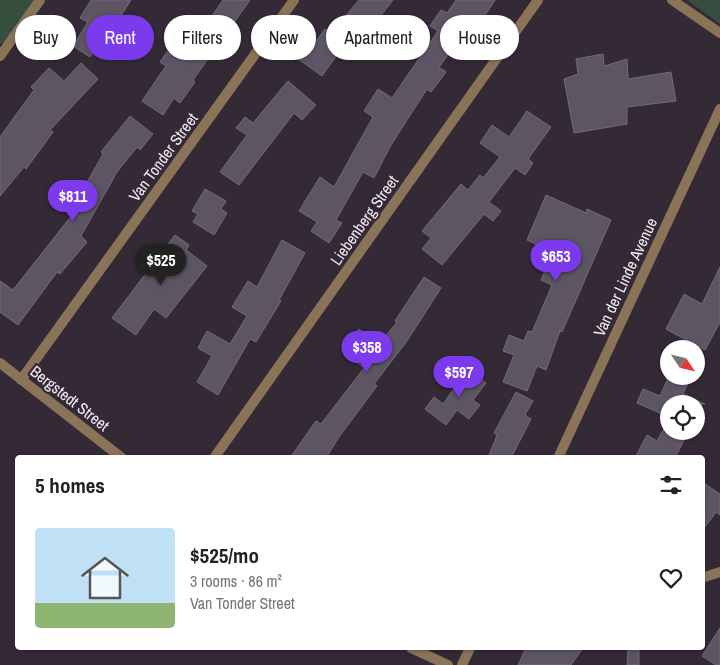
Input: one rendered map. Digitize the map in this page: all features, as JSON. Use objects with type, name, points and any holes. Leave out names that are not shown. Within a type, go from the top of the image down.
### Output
[{"type":"street","points":[[0,56],[40,0]]},
{"type":"street","name":"Van Tonder Street","points":[[22,380],[294,0]]},
{"type":"street","name":"Liebenberg Street","points":[[216,455],[538,0]]},
{"type":"street","points":[[672,0],[720,34]]},
{"type":"street","name":"Van der Linde Avenue","points":[[559,455],[720,109]]},
{"type":"street","name":"Bergstedt Street","points":[[0,363],[118,455]]},
{"type":"street","points":[[705,577],[720,572]]},
{"type":"street","points":[[414,650],[448,665]]},
{"type":"street","points":[[462,665],[469,650]]},
{"type":"green space","points":[[0,0],[37,0],[25,15],[15,15],[15,28],[4,42],[0,44]]},
{"type":"green space","points":[[687,0],[720,0],[720,24]]},
{"type":"building","points":[[91,0],[131,0],[121,15],[86,15],[86,21],[80,18]]},
{"type":"building","points":[[223,0],[250,0],[239,15],[212,15]]},
{"type":"building","points":[[359,0],[393,0],[381,15],[347,15]]},
{"type":"building","points":[[456,0],[495,0],[485,15],[440,15],[440,60],[444,60],[439,67],[446,72],[431,92],[427,89],[391,145],[374,178],[363,172],[336,220],[342,223],[329,243],[311,231],[317,222],[299,211],[320,177],[334,187],[373,117],[364,111],[378,89],[392,98],[418,60],[430,60],[430,43],[438,31],[430,26],[441,10],[447,13]]},
{"type":"building","points":[[86,25],[86,54],[76,48],[76,41]]},
{"type":"building","points":[[325,29],[326,60],[333,60],[322,76],[300,60],[316,60],[316,41]]},
{"type":"building","points":[[603,54],[604,66],[627,59],[628,79],[671,72],[676,101],[627,107],[627,124],[574,133],[564,79],[578,74],[576,59]]},
{"type":"building","points":[[164,56],[164,60],[207,60],[180,103],[174,98],[163,115],[142,101],[166,66],[160,62]]},
{"type":"building","points":[[81,63],[98,79],[50,130],[53,132],[26,169],[24,167],[0,196],[0,137],[34,90],[31,87],[49,68],[64,81]]},
{"type":"building","points":[[288,81],[316,105],[302,120],[294,113],[239,185],[220,172],[247,135],[236,128],[245,117],[253,123]]},
{"type":"building","points":[[527,111],[551,127],[528,159],[533,163],[525,175],[515,168],[489,202],[501,211],[493,221],[484,214],[442,265],[422,249],[431,238],[422,231],[461,184],[468,190],[480,175],[483,178],[500,157],[480,143],[492,125],[509,137]]},
{"type":"building","points":[[130,116],[153,134],[140,150],[137,147],[117,172],[81,236],[87,242],[60,274],[57,272],[18,325],[0,312],[0,281],[13,290],[72,215],[51,203],[58,191],[71,198],[81,181],[86,184],[103,154],[101,152]]},
{"type":"building","points":[[205,189],[226,201],[221,209],[227,213],[214,235],[193,222],[198,214],[192,211]]},
{"type":"building","points":[[546,195],[586,213],[587,209],[611,220],[562,332],[560,331],[546,370],[537,366],[527,391],[503,382],[514,355],[503,351],[509,335],[524,341],[528,331],[532,332],[552,285],[541,280],[553,252],[527,240]]},
{"type":"building","points":[[175,235],[189,245],[186,250],[207,266],[166,318],[154,309],[136,335],[112,318]]},
{"type":"building","points":[[282,240],[305,253],[279,300],[281,301],[256,342],[250,339],[218,395],[197,382],[212,356],[198,348],[207,331],[230,344],[247,316],[232,307],[248,281],[257,287]]},
{"type":"building","points":[[720,267],[720,322],[705,350],[705,340],[686,340],[666,329],[684,294],[702,304]]},
{"type":"building","points":[[424,277],[441,288],[407,341],[374,384],[377,386],[328,455],[292,455],[316,421],[321,424],[364,368],[342,351],[359,329],[379,345],[397,322],[395,321]]},
{"type":"building","points":[[462,365],[486,383],[473,400],[480,405],[469,419],[457,410],[446,425],[425,409],[434,397],[443,404],[460,380],[454,375]]},
{"type":"building","points":[[665,385],[687,385],[683,394],[685,395],[660,395]]},
{"type":"building","points":[[643,389],[660,396],[660,413],[637,403]]},
{"type":"building","points":[[516,392],[533,401],[525,415],[531,419],[513,455],[489,455],[497,435],[494,433]]},
{"type":"building","points":[[647,435],[657,441],[660,436],[660,440],[684,440],[676,455],[637,455]]},
{"type":"building","points":[[705,484],[720,494],[720,515],[716,512],[705,527]]},
{"type":"building","points":[[720,628],[720,665],[716,665],[702,656]]},
{"type":"building","points":[[525,650],[582,650],[571,665],[518,665]]},
{"type":"building","points":[[628,650],[639,650],[639,665],[627,665]]}]
